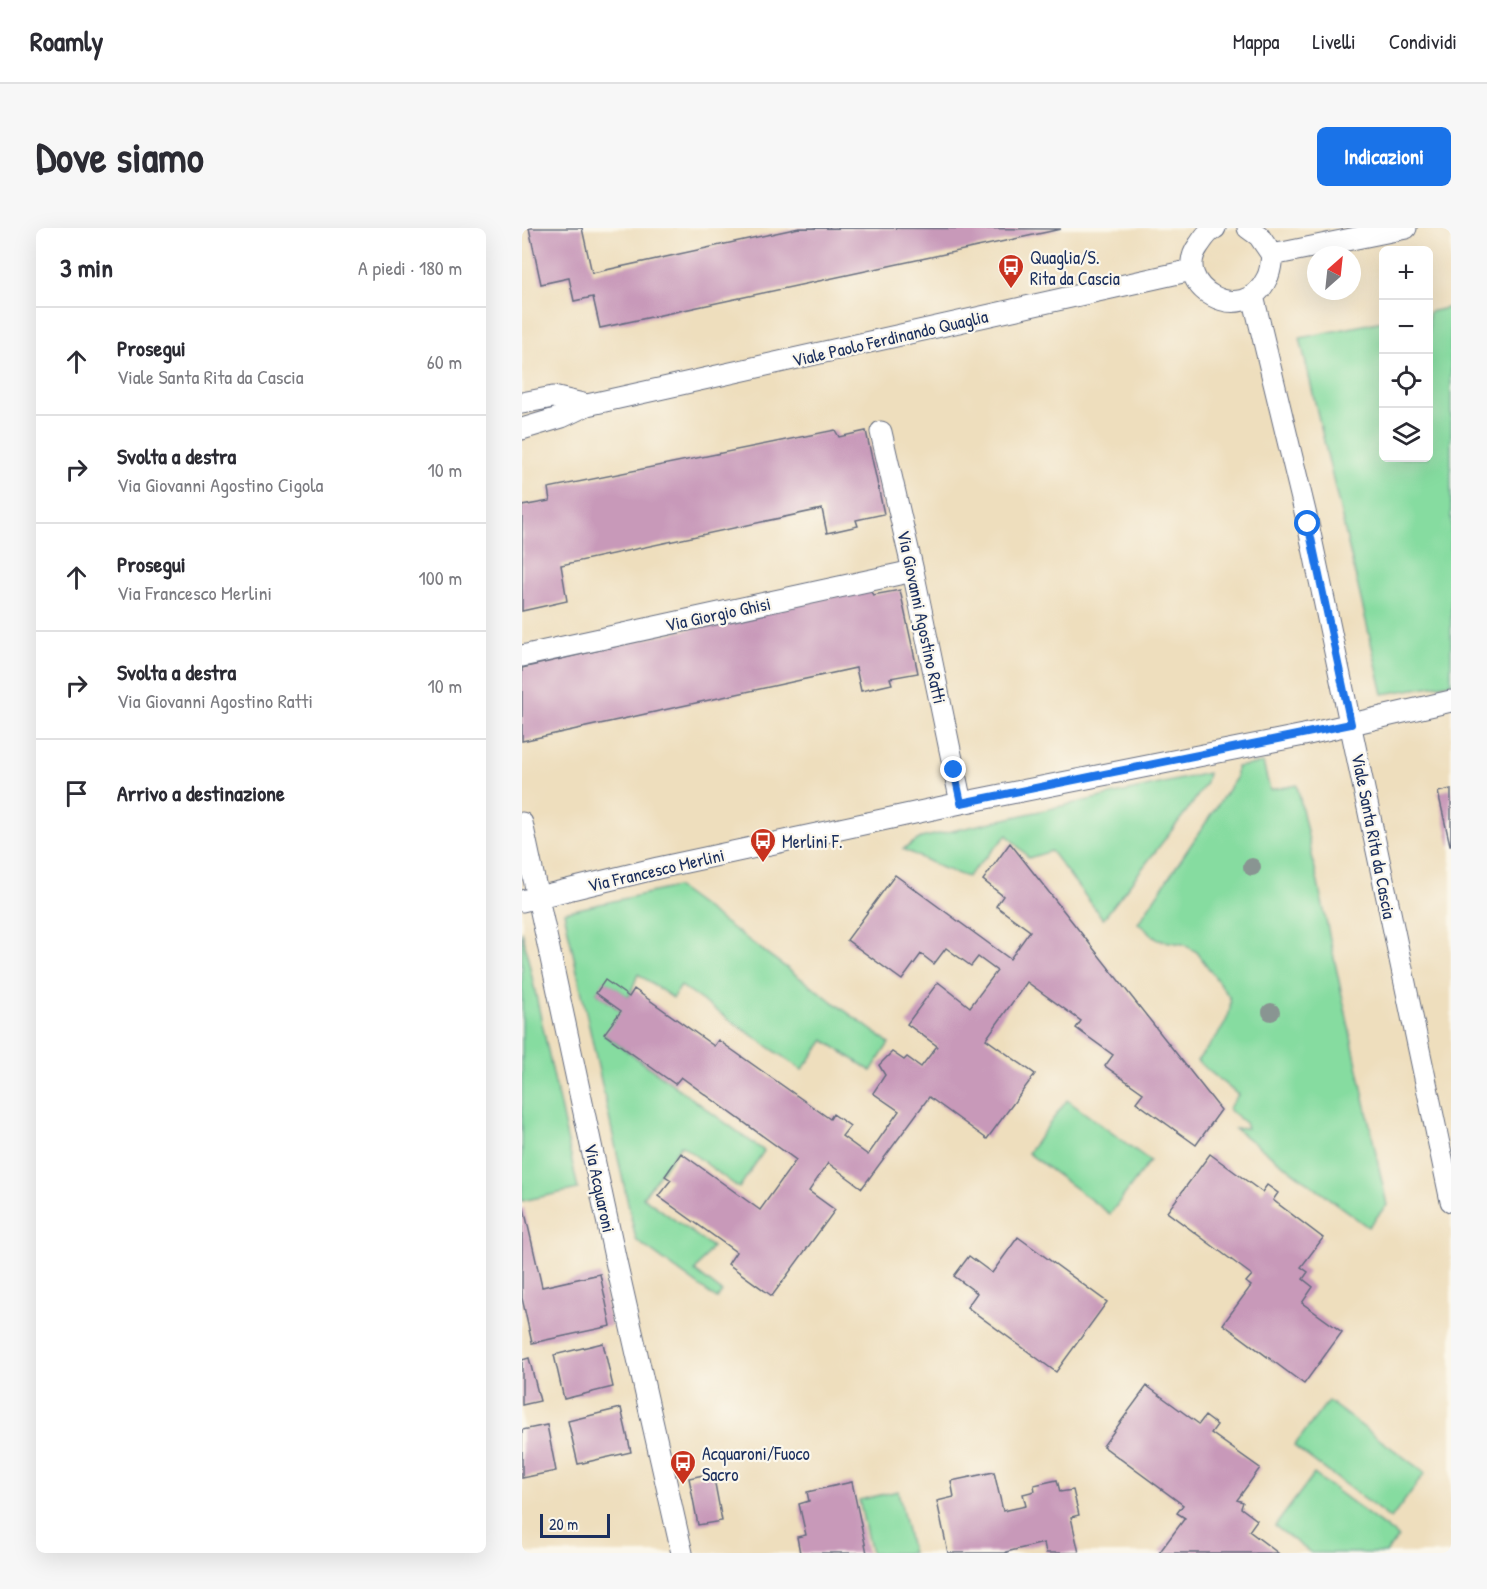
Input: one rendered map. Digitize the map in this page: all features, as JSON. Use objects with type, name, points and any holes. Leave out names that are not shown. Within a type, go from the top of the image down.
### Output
[{"type":"street","points":[[1215,228],[1209,231],[1194,251],[1192,270],[1201,288],[1214,298],[1231,302],[1253,296],[1261,289],[1269,276],[1272,255],[1259,236],[1248,228]]},
{"type":"street","points":[[1272,255],[1406,228]]},
{"type":"street","name":"Viale Paolo Ferdinando Quaglia","points":[[522,429],[562,417],[587,405],[1192,270]]},
{"type":"street","name":"Viale Santa Rita da Cascia","points":[[1253,296],[1308,524],[1451,1201]]},
{"type":"street","name":"Viale Paolo Ferdinando Quaglia","points":[[522,403],[553,397],[587,405]]},
{"type":"street","name":"Via Giovanni Agostino Ratti","points":[[881,432],[913,571],[961,803]]},
{"type":"street","name":"Via Giorgio Ghisi","points":[[522,656],[913,571]]},
{"type":"street","name":"Via Francesco Merlini","points":[[530,899],[658,868],[961,803],[1304,735],[1451,701]]},
{"type":"street","name":"Via Acquaroni","points":[[522,823],[530,899],[682,1553]]},
{"type":"green space","points":[[1451,307],[1451,683],[1383,694],[1300,338],[1379,322],[1379,462],[1433,462],[1433,311]]},
{"type":"green space","points":[[1263,763],[1270,790],[1297,785],[1387,1205],[1368,1227],[1235,1129],[1247,1128],[1245,1123],[1228,1109],[1238,1095],[1197,1061],[1225,1024],[1230,998],[1197,952],[1183,944],[1158,940],[1138,923],[1236,778],[1236,767]]},
{"type":"green space","points":[[1208,773],[1206,783],[1192,804],[1103,919],[1051,851],[1029,858],[1007,835],[967,877],[903,849],[921,838]]},
{"type":"green space","points":[[676,887],[889,1043],[871,1071],[824,1040],[802,1070],[681,986],[673,998],[638,974],[629,997],[605,981],[596,993],[621,1011],[605,1035],[764,1151],[739,1188],[681,1145],[643,1197],[712,1247],[695,1271],[722,1292],[717,1299],[636,1240],[564,912]]},
{"type":"green space","points":[[522,931],[578,1189],[522,1201]]},
{"type":"green space","points":[[1067,1100],[1150,1161],[1110,1214],[1028,1153]]},
{"type":"green space","points":[[1328,1401],[1425,1473],[1391,1519],[1294,1446]]},
{"type":"green space","points":[[1314,1474],[1398,1537],[1386,1553],[1311,1553],[1275,1526]]},
{"type":"green space","points":[[898,1491],[912,1553],[871,1553],[859,1500]]},
{"type":"building","points":[[529,228],[582,228],[592,273],[799,228],[1061,229],[600,328],[593,297],[574,301],[569,278],[541,284]]},
{"type":"building","points":[[835,430],[839,437],[866,431],[884,514],[856,520],[858,526],[827,533],[822,509],[561,565],[567,601],[522,611],[522,506],[550,501],[548,488]]},
{"type":"building","points":[[868,588],[873,595],[900,590],[918,673],[890,678],[892,684],[861,691],[856,668],[522,741],[522,668]]},
{"type":"building","points":[[1451,789],[1451,845],[1450,845],[1438,792]]},
{"type":"building","points":[[1010,843],[1221,1110],[1196,1145],[1136,1102],[1143,1093],[1105,1066],[1113,1055],[1076,1028],[1081,1021],[1027,982],[986,1039],[1035,1074],[987,1139],[929,1097],[862,1188],[828,1163],[809,1191],[835,1210],[772,1296],[728,1264],[736,1252],[658,1196],[671,1180],[665,1176],[681,1153],[760,1210],[796,1160],[681,1077],[675,1084],[604,1034],[621,1011],[596,993],[605,980],[629,997],[634,989],[714,1046],[718,1040],[830,1119],[833,1114],[850,1126],[842,1136],[868,1155],[899,1111],[873,1093],[885,1075],[879,1065],[892,1052],[904,1060],[907,1057],[921,1067],[937,1046],[907,1024],[938,982],[970,1007],[997,971],[978,957],[971,966],[946,948],[934,964],[921,954],[902,980],[847,940],[895,875],[1010,959],[1030,931],[996,906],[1003,896],[983,880]]},
{"type":"building","points":[[1210,1154],[1262,1192],[1267,1185],[1278,1193],[1273,1200],[1323,1238],[1301,1267],[1308,1272],[1303,1279],[1313,1287],[1302,1303],[1342,1332],[1304,1384],[1223,1324],[1251,1286],[1246,1282],[1252,1275],[1167,1212]]},
{"type":"building","points":[[522,1208],[524,1208],[542,1287],[600,1274],[611,1326],[532,1343],[522,1298]]},
{"type":"building","points":[[1018,1237],[1107,1302],[1056,1372],[967,1307],[977,1293],[954,1276],[969,1256],[992,1273]]},
{"type":"building","points":[[603,1343],[613,1387],[564,1399],[554,1355]]},
{"type":"building","points":[[529,1358],[540,1401],[522,1405],[522,1360]]},
{"type":"building","points":[[1147,1386],[1199,1424],[1205,1416],[1217,1425],[1211,1433],[1260,1468],[1237,1500],[1243,1502],[1241,1508],[1257,1520],[1249,1531],[1278,1553],[1159,1553],[1185,1518],[1177,1513],[1183,1505],[1103,1446]]},
{"type":"building","points":[[621,1408],[631,1452],[578,1464],[568,1421]]},
{"type":"building","points":[[547,1425],[556,1471],[522,1478],[522,1430]]},
{"type":"building","points":[[994,1472],[1003,1511],[1026,1506],[1023,1494],[1035,1491],[1034,1485],[1057,1480],[1060,1492],[1073,1490],[1079,1515],[1071,1517],[1079,1553],[1046,1553],[1044,1543],[1007,1553],[948,1553],[937,1501],[954,1497],[951,1481]]},
{"type":"building","points":[[713,1473],[722,1521],[698,1525],[689,1478]]},
{"type":"building","points":[[852,1482],[867,1553],[800,1553],[797,1537],[806,1535],[799,1504],[809,1501],[807,1492]]},
{"type":"place","name":"Quaglia/S. Rita da Cascia","points":[[1011,290]]},
{"type":"place","name":"Merlini F.","points":[[763,864]]},
{"type":"place","name":"Acquaroni/Fuoco Sacro","points":[[683,1486]]},
{"type":"route","points":[[954,770],[961,803],[1351,724],[1308,524]]}]
